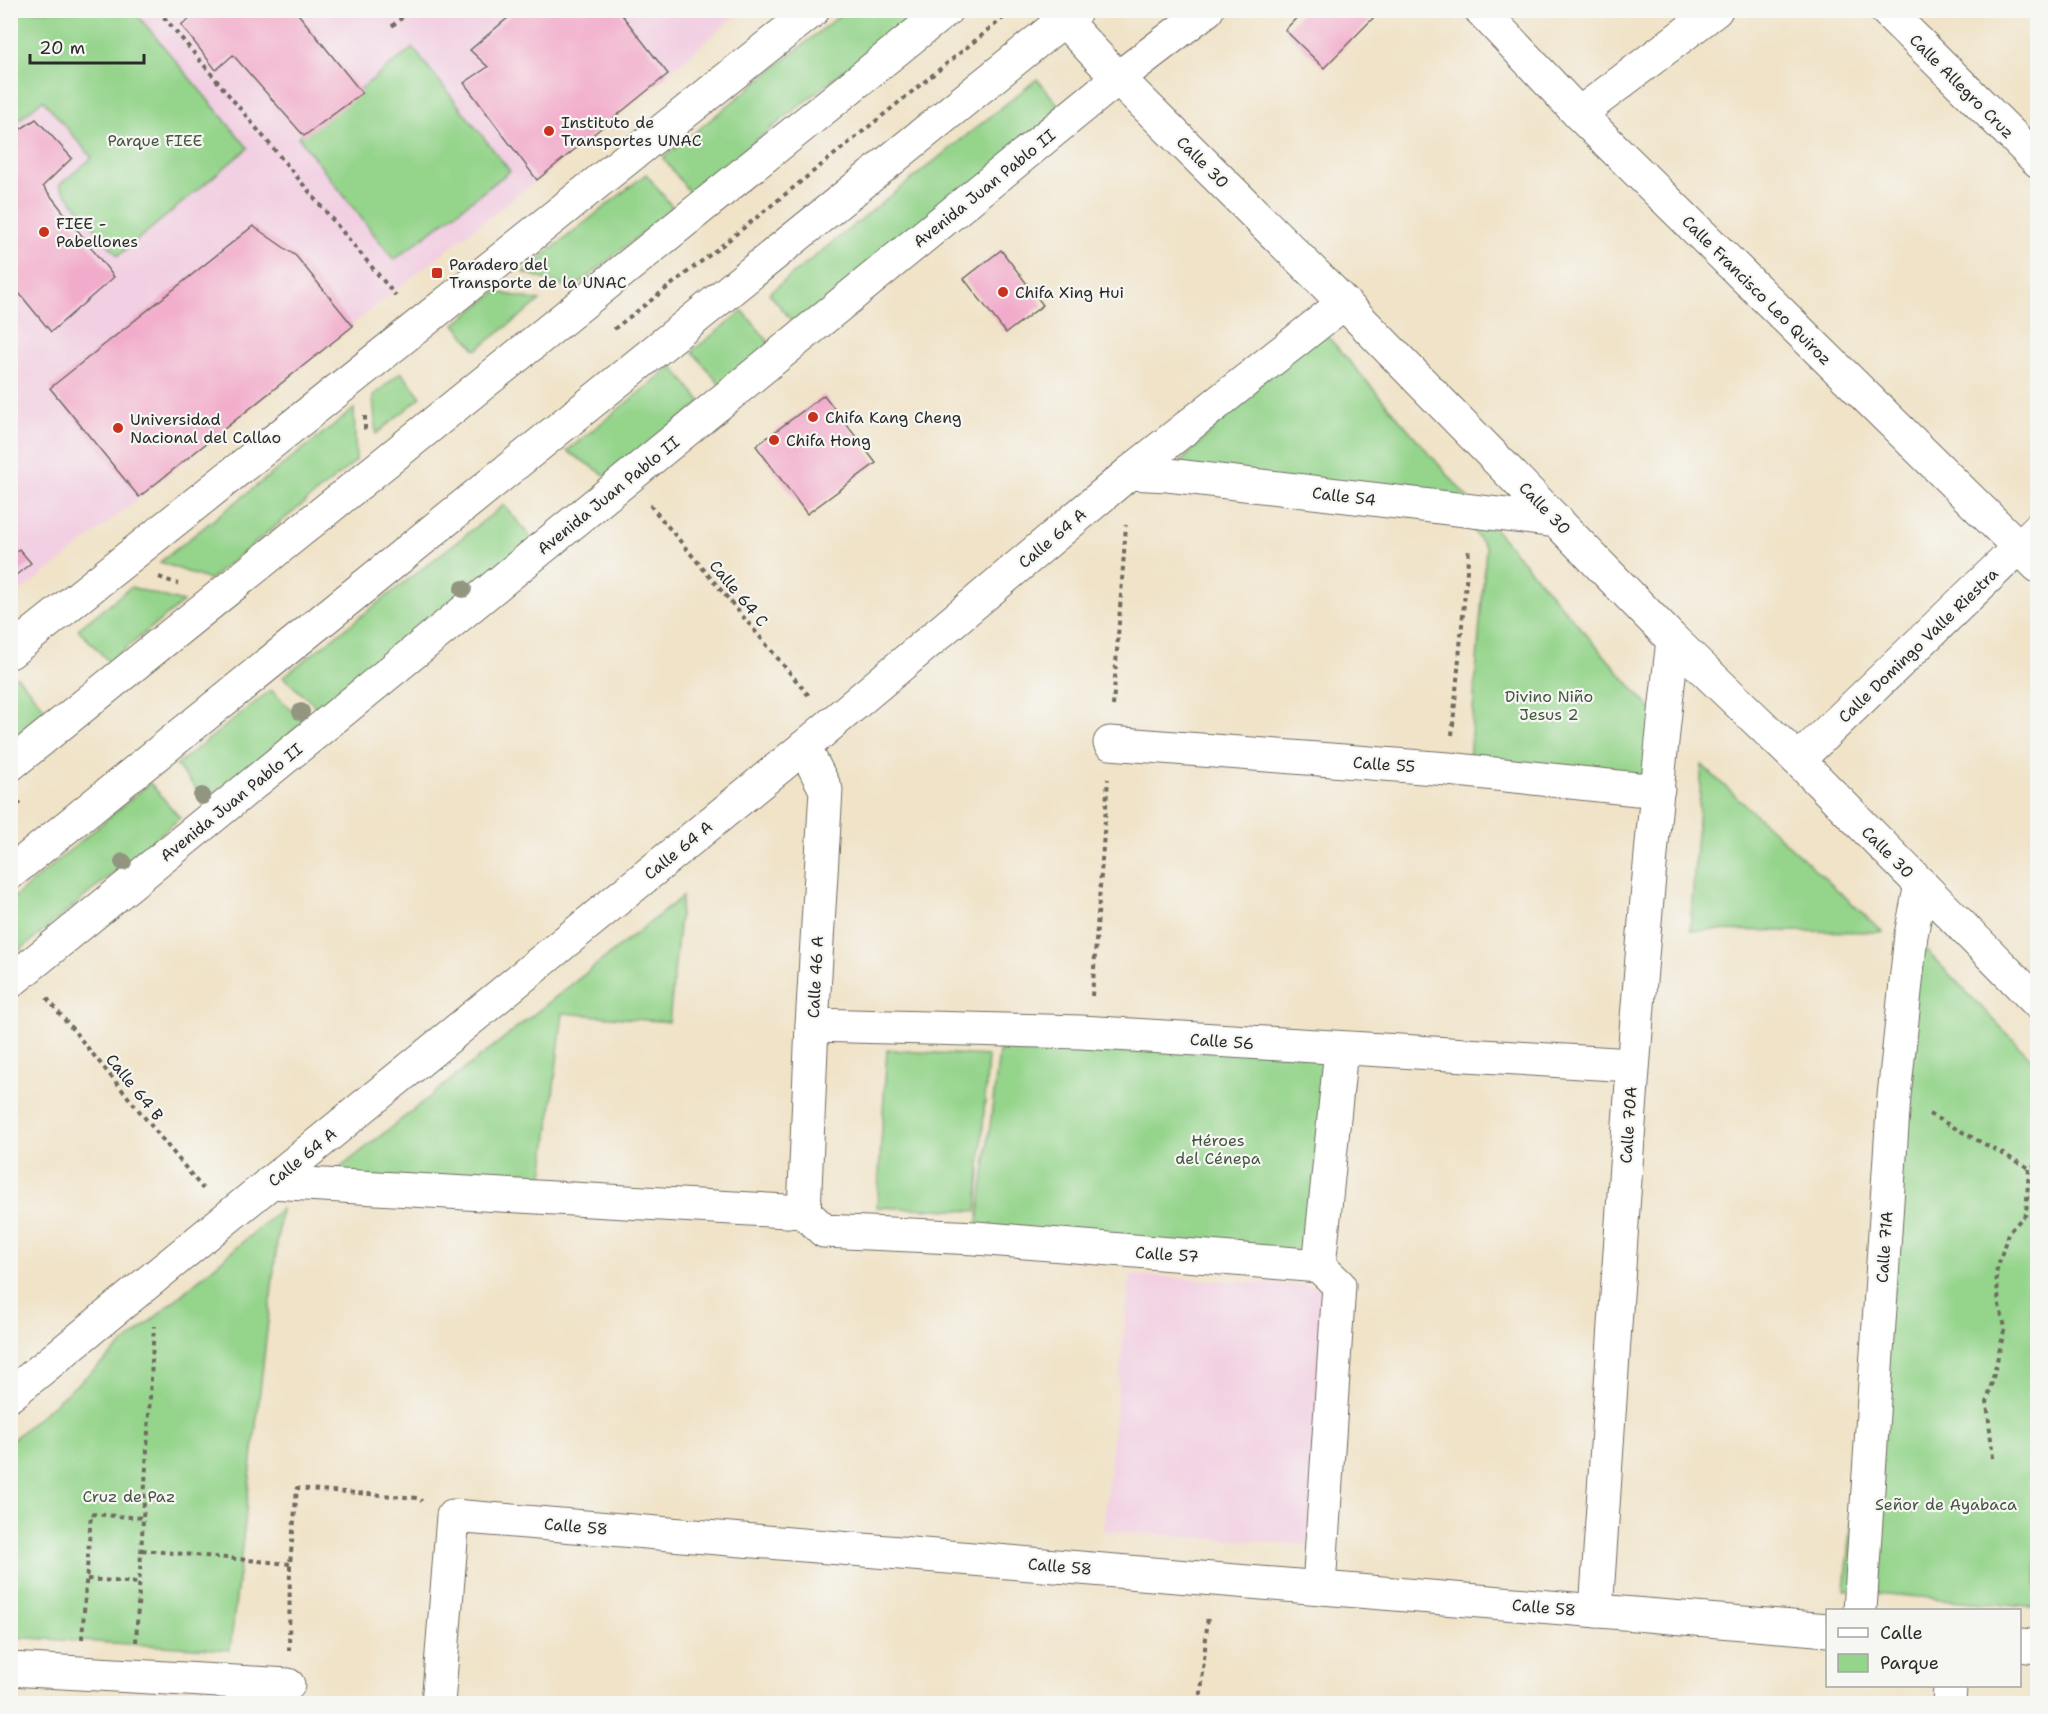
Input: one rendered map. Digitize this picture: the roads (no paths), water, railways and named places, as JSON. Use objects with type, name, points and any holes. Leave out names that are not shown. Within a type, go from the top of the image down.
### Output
[{"type":"street","points":[[10,652],[813,10]]},
{"type":"street","points":[[10,765],[946,10]]},
{"type":"street","name":"Avenida Juan Pablo II","points":[[18,977],[1118,78],[1208,10]]},
{"type":"street","name":"Calle Francisco Leo Quiroz","points":[[1481,10],[1579,114],[2031,548]]},
{"type":"street","points":[[1579,114],[1716,10]]},
{"type":"street","name":"Calle Allegro Cruz","points":[[1886,10],[2037,161]]},
{"type":"street","points":[[10,873],[744,279],[1064,14]]},
{"type":"street","name":"Calle 30","points":[[1064,14],[1118,78],[1344,303],[1672,640],[1798,760],[2037,1003]]},
{"type":"street","name":"Calle 64 A","points":[[10,1395],[804,747],[1129,473],[1344,303]]},
{"type":"street","name":"Calle 54","points":[[1129,473],[1558,521]]},
{"type":"street","name":"Calle Domingo Valle Riestra","points":[[1798,760],[2031,548]]},
{"type":"street","name":"Calle 70A","points":[[1596,1611],[1632,1065],[1672,640]]},
{"type":"street","name":"Calle 55","points":[[1110,743],[1658,789]]},
{"type":"street","name":"Calle 46 A","points":[[804,747],[826,790],[804,1212]]},
{"type":"street","name":"Calle 71A","points":[[1860,1609],[1894,1096],[1911,935],[1921,884]]},
{"type":"street","name":"Calle 56","points":[[812,1025],[1081,1032],[1632,1065]]},
{"type":"street","points":[[1319,1587],[1339,1285],[1319,1266],[1341,1049]]},
{"type":"street","points":[[270,1182],[804,1212]]},
{"type":"street","name":"Calle 57","points":[[804,1212],[824,1231],[976,1238],[1319,1266]]},
{"type":"street","name":"Calle 58","points":[[438,1704],[453,1516],[1826,1630]]},
{"type":"street","points":[[2021,1645],[2037,1647]]},
{"type":"street","points":[[10,1669],[288,1684]]},
{"type":"street","points":[[1949,1704],[1950,1687]]},
{"type":"place","name":"Instituto de Transportes UNAC","points":[[549,131]]},
{"type":"place","name":"FIEE - Pabellones","points":[[44,232]]},
{"type":"place","name":"Paradero del Transporte de la UNAC","points":[[437,273]]},
{"type":"place","name":"Chifa Xing Hui","points":[[1003,292]]},
{"type":"place","name":"Chifa Kang Cheng","points":[[813,417]]},
{"type":"place","name":"Universidad Nacional del Callao","points":[[118,428]]},
{"type":"place","name":"Chifa Hong","points":[[774,440]]},
{"type":"park label","name":"Parque FIEE","points":[[155,140]]},
{"type":"park label","name":"Divino Niño Jesus 2","points":[[1549,705]]},
{"type":"park label","name":"Héroes del Cénepa","points":[[1218,1149]]},
{"type":"park label","name":"Cruz de Paz","points":[[129,1496]]},
{"type":"park label","name":"Señor de Ayabaca","points":[[1946,1504]]}]
